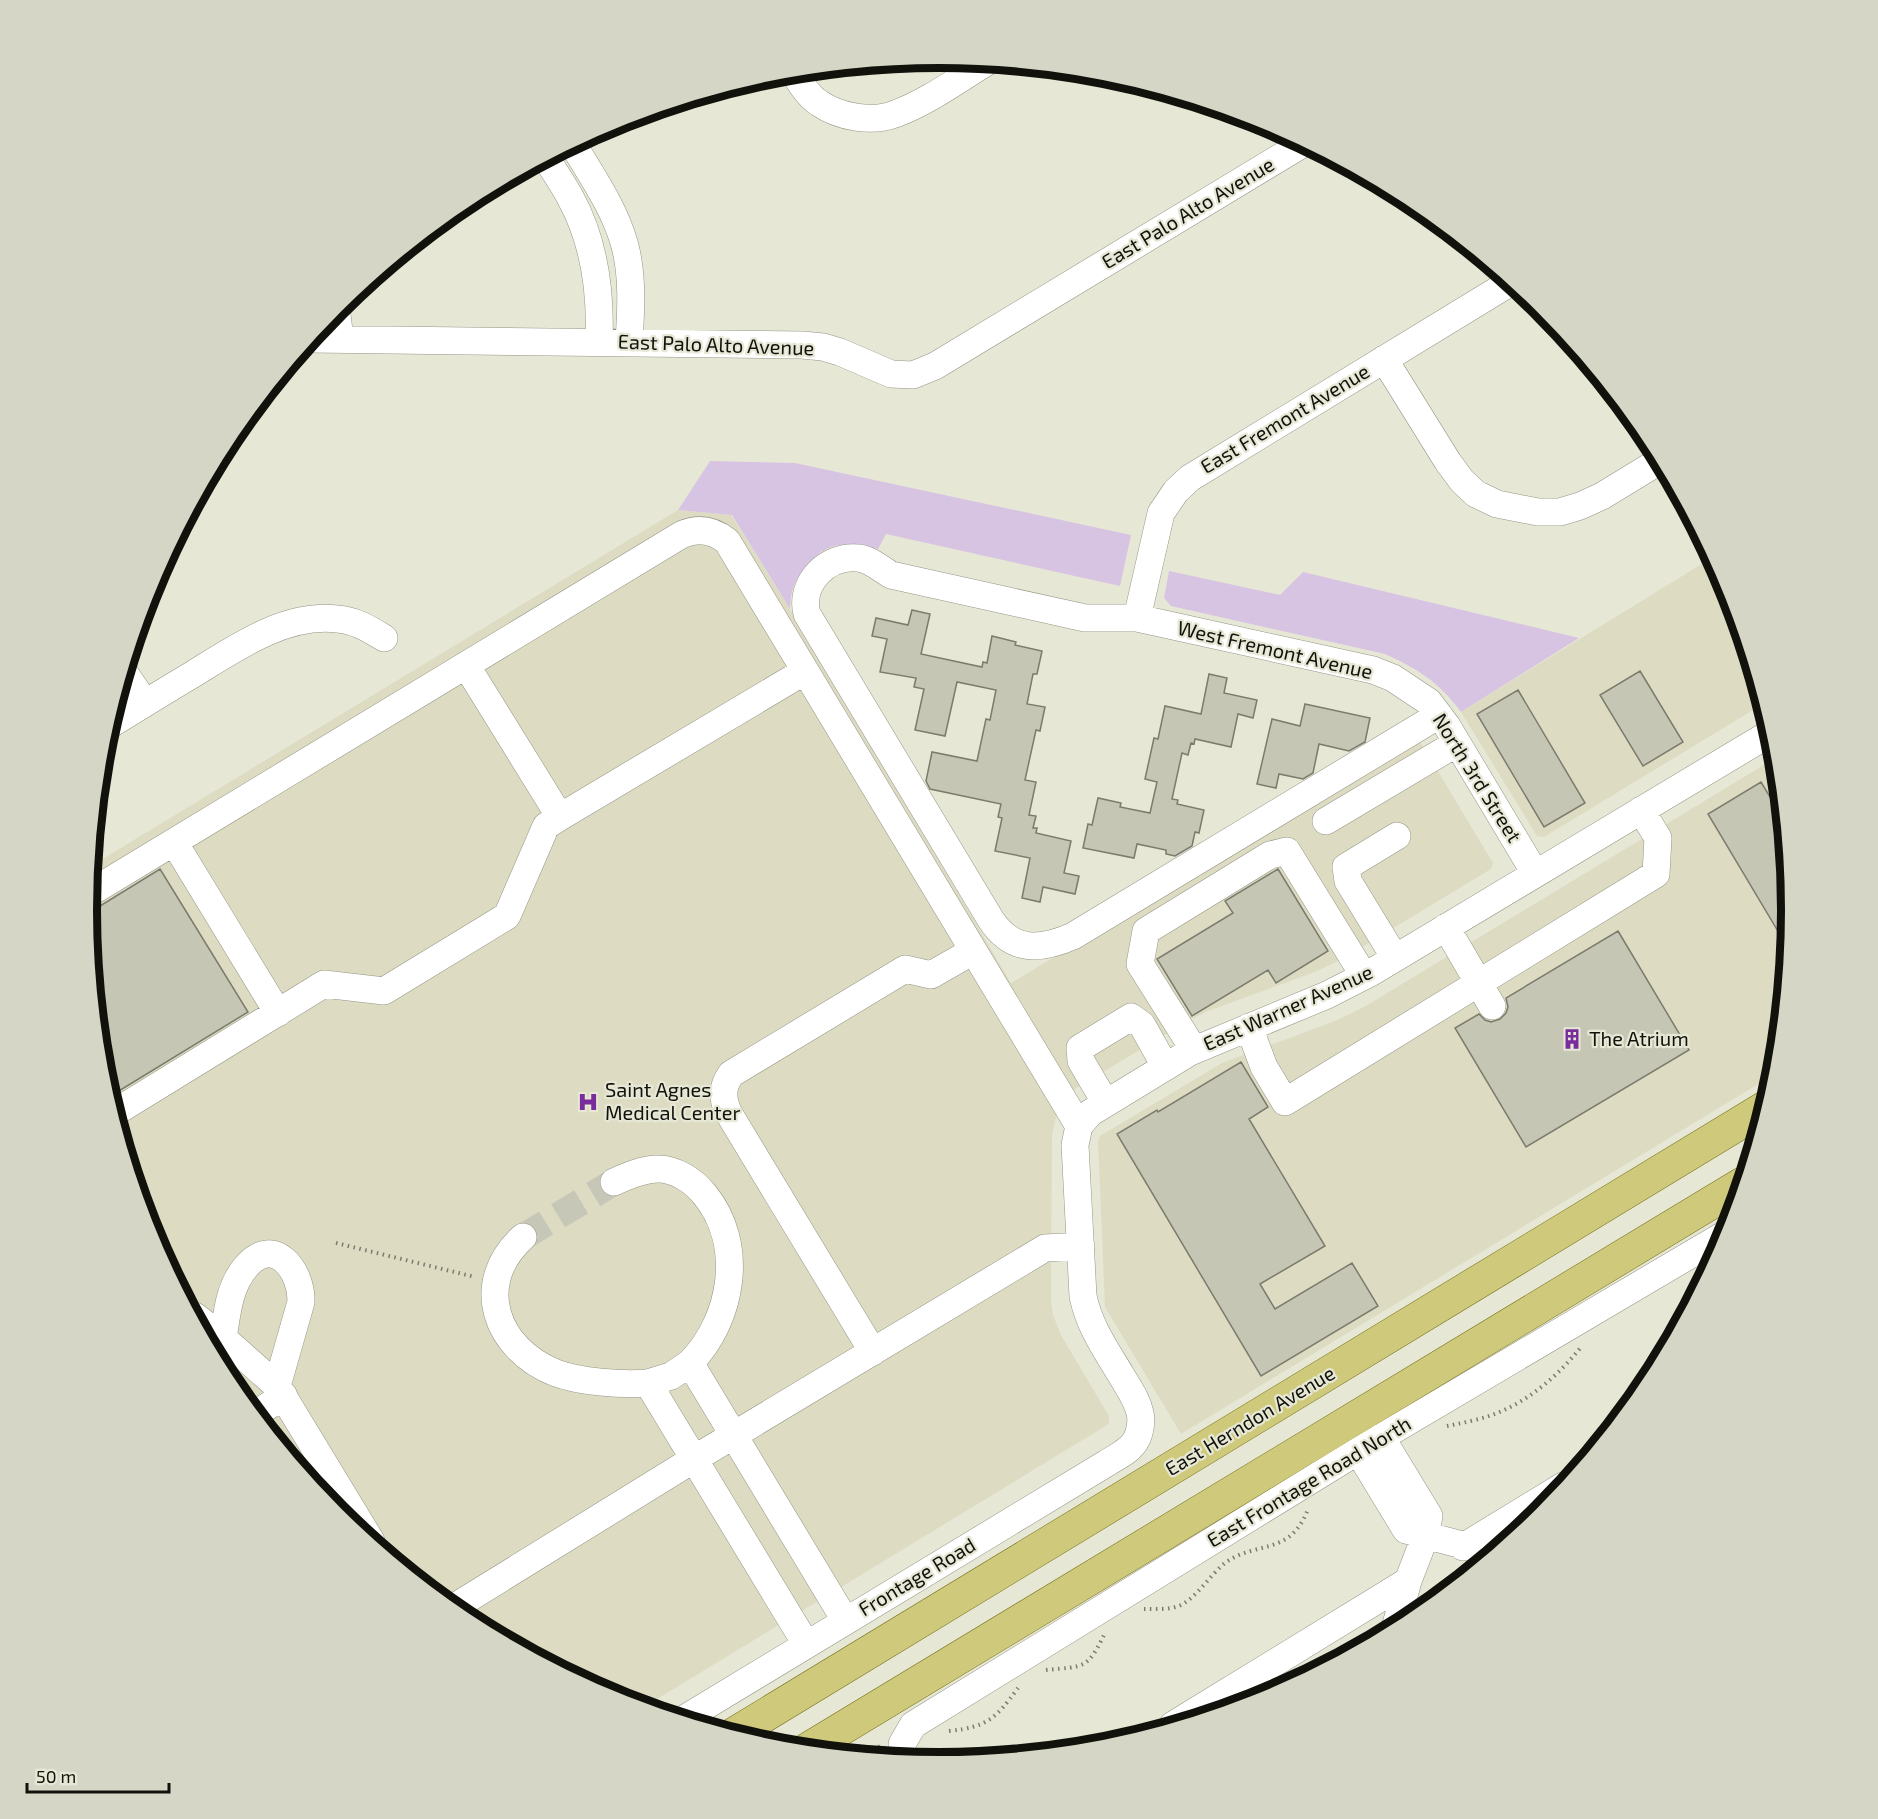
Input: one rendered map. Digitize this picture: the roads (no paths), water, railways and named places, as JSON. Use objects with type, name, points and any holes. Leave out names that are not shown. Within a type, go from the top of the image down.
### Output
[{"type":"main road","name":"East Herndon Avenue","points":[[744,1728],[1755,1113]]},
{"type":"main road","points":[[819,1742],[1732,1190]]},
{"type":"street","points":[[798,80],[819,103],[842,114],[868,118],[892,115],[920,102],[976,69]]},
{"type":"street","name":"East Palo Alto Avenue","points":[[320,339],[598,341],[812,346],[840,352],[891,374],[913,375],[935,366],[1296,148]]},
{"type":"street","points":[[576,150],[612,213],[624,244],[630,290],[629,342]]},
{"type":"street","points":[[549,163],[571,198],[587,237],[595,265],[599,291],[598,341]]},
{"type":"street","name":"East Fremont Avenue","points":[[1137,618],[1161,513],[1176,491],[1190,478],[1504,286]]},
{"type":"street","points":[[338,321],[340,339]]},
{"type":"street","points":[[1384,359],[1462,481],[1476,494],[1497,504],[1538,512],[1560,512],[1602,496],[1653,465]]},
{"type":"street","points":[[98,888],[681,535],[692,530],[700,530],[719,535],[727,541],[1079,1126],[1076,1145],[1081,1246],[1045,1248],[461,1603]]},
{"type":"street","name":"West Fremont Avenue","points":[[1412,689],[1373,670],[1137,618],[1085,618],[891,575],[873,563],[859,558],[837,560],[821,568],[810,584],[804,602],[807,614],[991,920],[1006,938],[1022,945],[1038,947],[1053,945],[1073,936],[1439,715]]},
{"type":"street","points":[[119,719],[242,644],[297,622],[337,619],[359,624],[384,638]]},
{"type":"street","points":[[466,664],[560,817]]},
{"type":"street","points":[[121,1108],[324,984],[384,991],[507,916],[546,826],[805,671]]},
{"type":"street","points":[[130,680],[146,703]]},
{"type":"street","name":"North 3rd Street","points":[[1412,689],[1429,702],[1439,715],[1536,873]]},
{"type":"street","name":"East Warner Avenue","points":[[1079,1126],[1090,1113],[1105,1102],[1194,1050],[1327,995],[1364,976],[1763,737]]},
{"type":"street","points":[[1326,821],[1457,743]]},
{"type":"street","points":[[1249,1027],[1264,1067],[1285,1102],[1656,874],[1658,838],[1641,810]]},
{"type":"street","points":[[1395,958],[1348,881],[1346,867],[1397,836]]},
{"type":"street","points":[[174,842],[278,1013]]},
{"type":"street","points":[[1194,1050],[1140,964],[1146,931],[1270,855],[1287,850],[1364,976]]},
{"type":"street","points":[[1446,927],[1492,1006]]},
{"type":"street","points":[[873,1352],[728,1112],[723,1093],[724,1084],[732,1074],[905,969],[932,975],[973,951]]},
{"type":"street","points":[[1105,1102],[1081,1061],[1080,1048],[1131,1017],[1142,1025],[1165,1066]]},
{"type":"street","points":[[524,1237],[513,1246],[505,1259],[494,1290],[499,1319],[512,1342],[539,1364],[564,1376],[624,1385],[648,1383],[671,1376],[701,1352],[717,1325],[727,1293],[730,1269],[729,1250],[720,1218],[698,1186],[671,1171],[658,1169],[642,1172],[614,1182]]},
{"type":"street","name":"East Frontage Road North","points":[[902,1751],[913,1725],[1381,1437],[1713,1241]]},
{"type":"street","name":"Frontage Road","points":[[692,1714],[1130,1449],[1137,1439],[1140,1413],[1132,1393],[1096,1335],[1085,1309],[1081,1246]]},
{"type":"street","points":[[223,1338],[233,1288],[239,1276],[254,1259],[264,1254],[279,1257],[290,1266],[301,1289],[301,1302],[281,1391],[261,1408]]},
{"type":"street","points":[[208,1326],[281,1391],[357,1517]]},
{"type":"street","points":[[690,1363],[845,1620]]},
{"type":"street","points":[[648,1383],[806,1644]]},
{"type":"street","points":[[1381,1437],[1429,1516],[1425,1537],[1408,1581],[1399,1615]]},
{"type":"street","points":[[1358,1451],[1406,1530],[1484,1551]]},
{"type":"street","points":[[1463,1547],[1537,1502]]},
{"type":"street","points":[[1195,1712],[1408,1581]]},
{"type":"tunnel","points":[[523,1237],[614,1182]]},
{"type":"place","name":"The Atrium","points":[[1572,1039]]},
{"type":"place","name":"Saint Agnes Medical Center","points":[[588,1102]]}]
